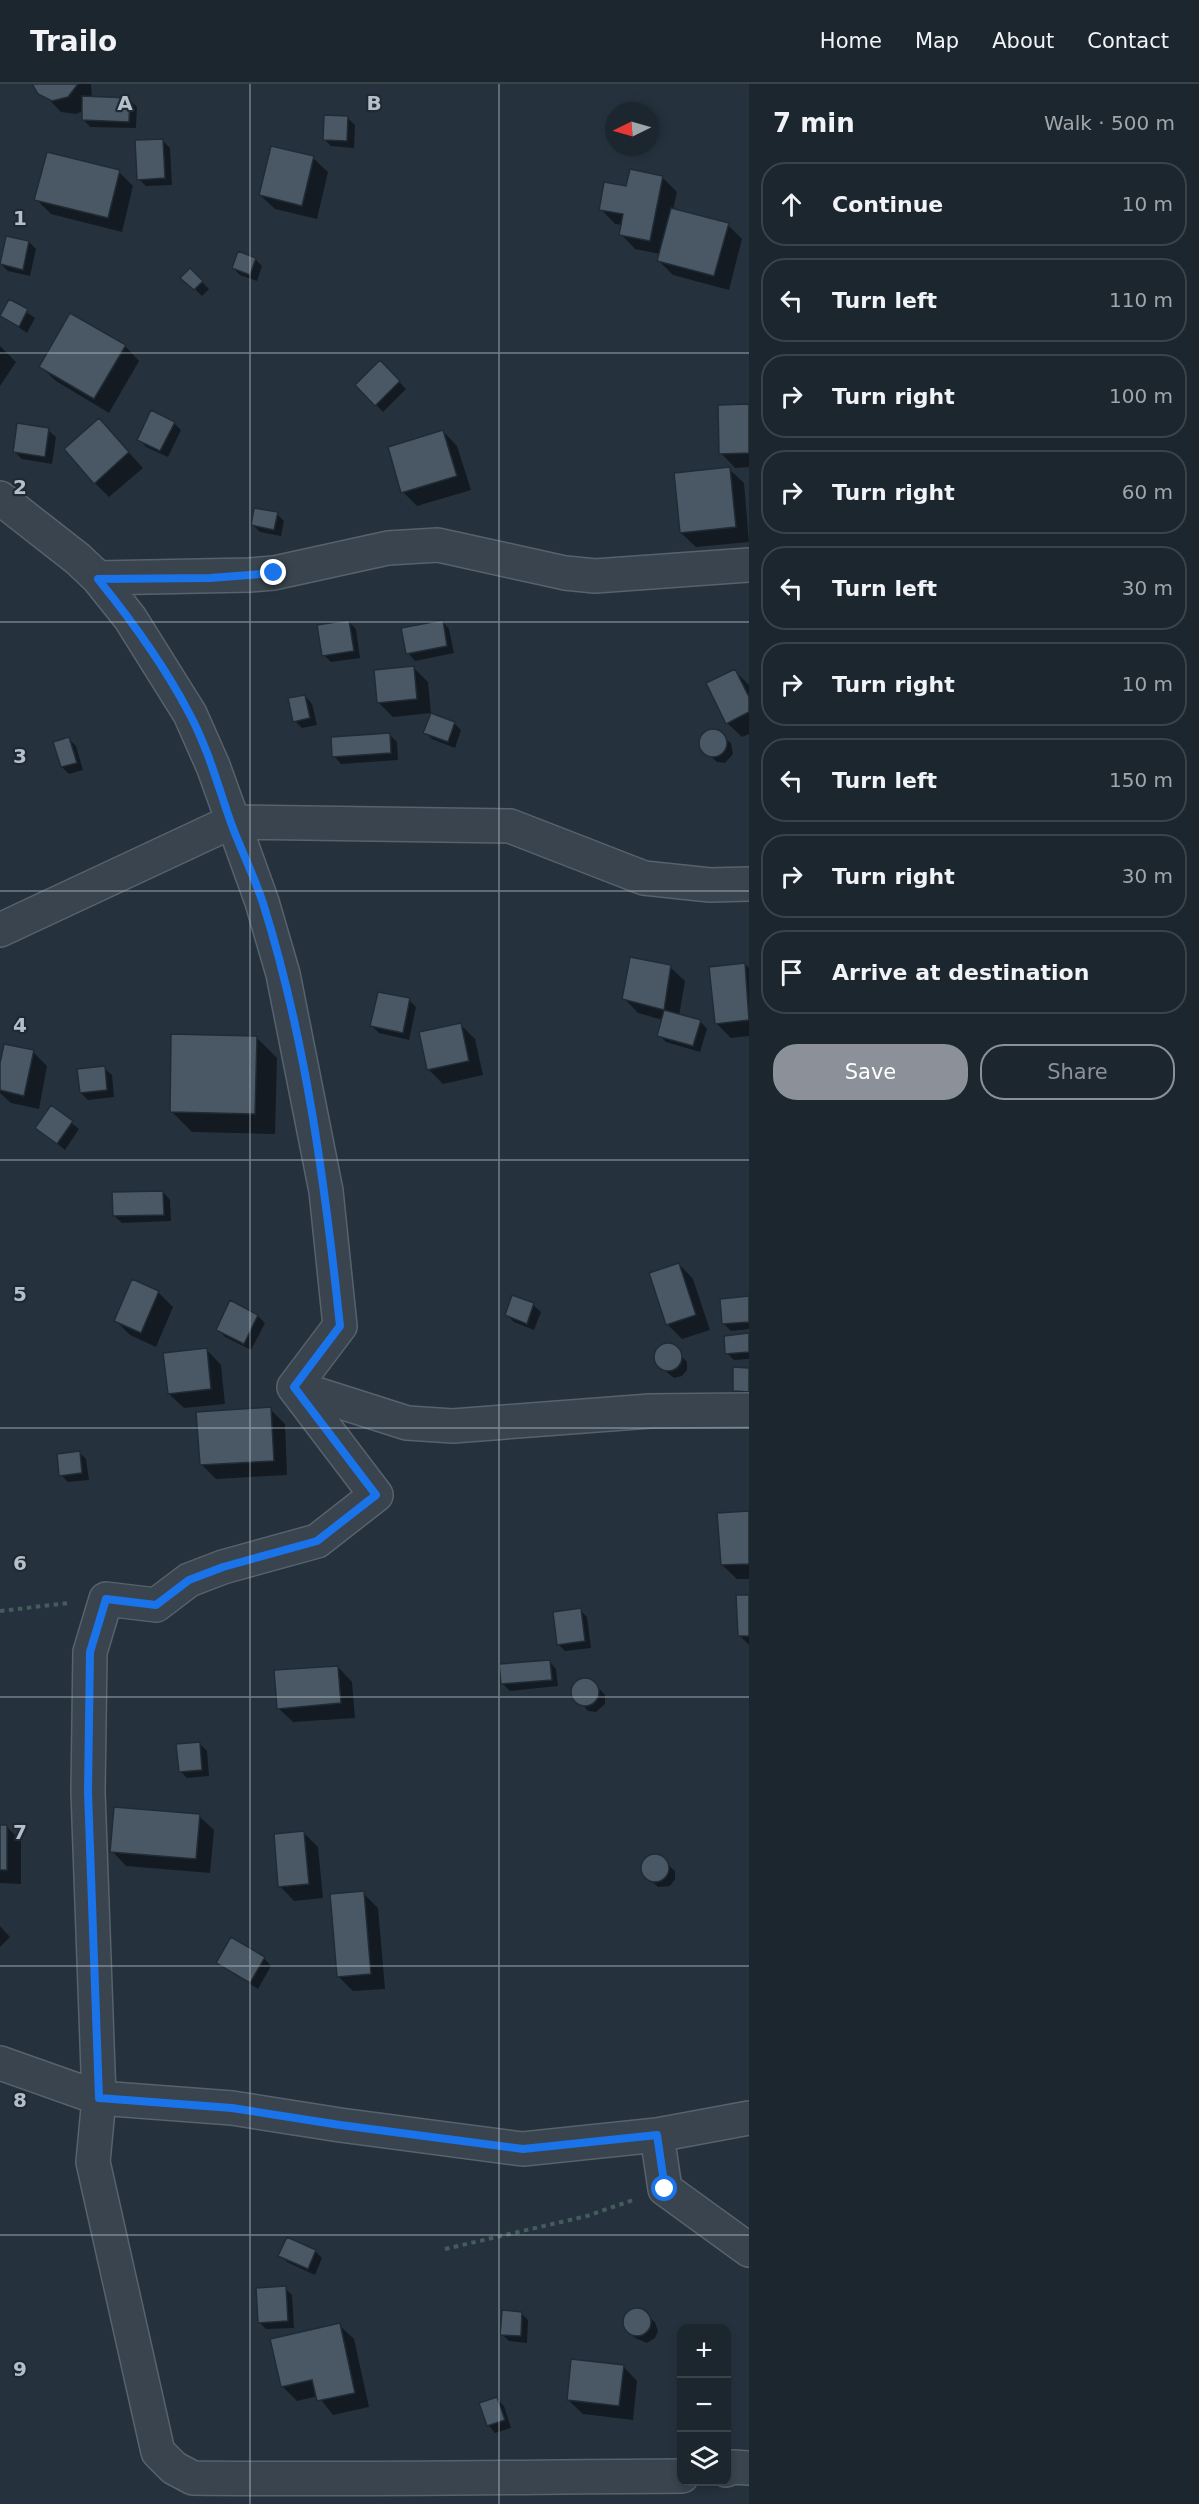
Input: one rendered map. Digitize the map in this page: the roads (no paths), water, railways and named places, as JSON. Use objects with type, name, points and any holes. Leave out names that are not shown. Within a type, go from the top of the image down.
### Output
[{"type":"street","points":[[0,498],[78,559],[130,618],[190,714],[213,766],[231,822],[262,902],[283,974],[326,1191],[340,1326],[294,1387]]},
{"type":"street","points":[[98,579],[274,573],[388,548],[438,544],[565,573],[595,576],[749,565]]},
{"type":"street","points":[[0,930],[231,822],[510,826],[644,878],[710,885],[749,884]]},
{"type":"street","points":[[294,1387],[406,1423],[453,1426],[650,1411],[749,1410]]},
{"type":"street","points":[[294,1387],[376,1495],[317,1541],[223,1567],[189,1580],[156,1605],[106,1599],[90,1652],[88,1780],[99,2098],[93,2162],[158,2452],[174,2468],[193,2478],[363,2481],[478,2477],[677,2476]]},
{"type":"street","points":[[0,2063],[99,2098],[232,2108],[523,2149],[657,2135],[749,2118]]},
{"type":"street","points":[[657,2135],[665,2189],[749,2250]]},
{"type":"street","points":[[731,2468],[749,2468]]}]
